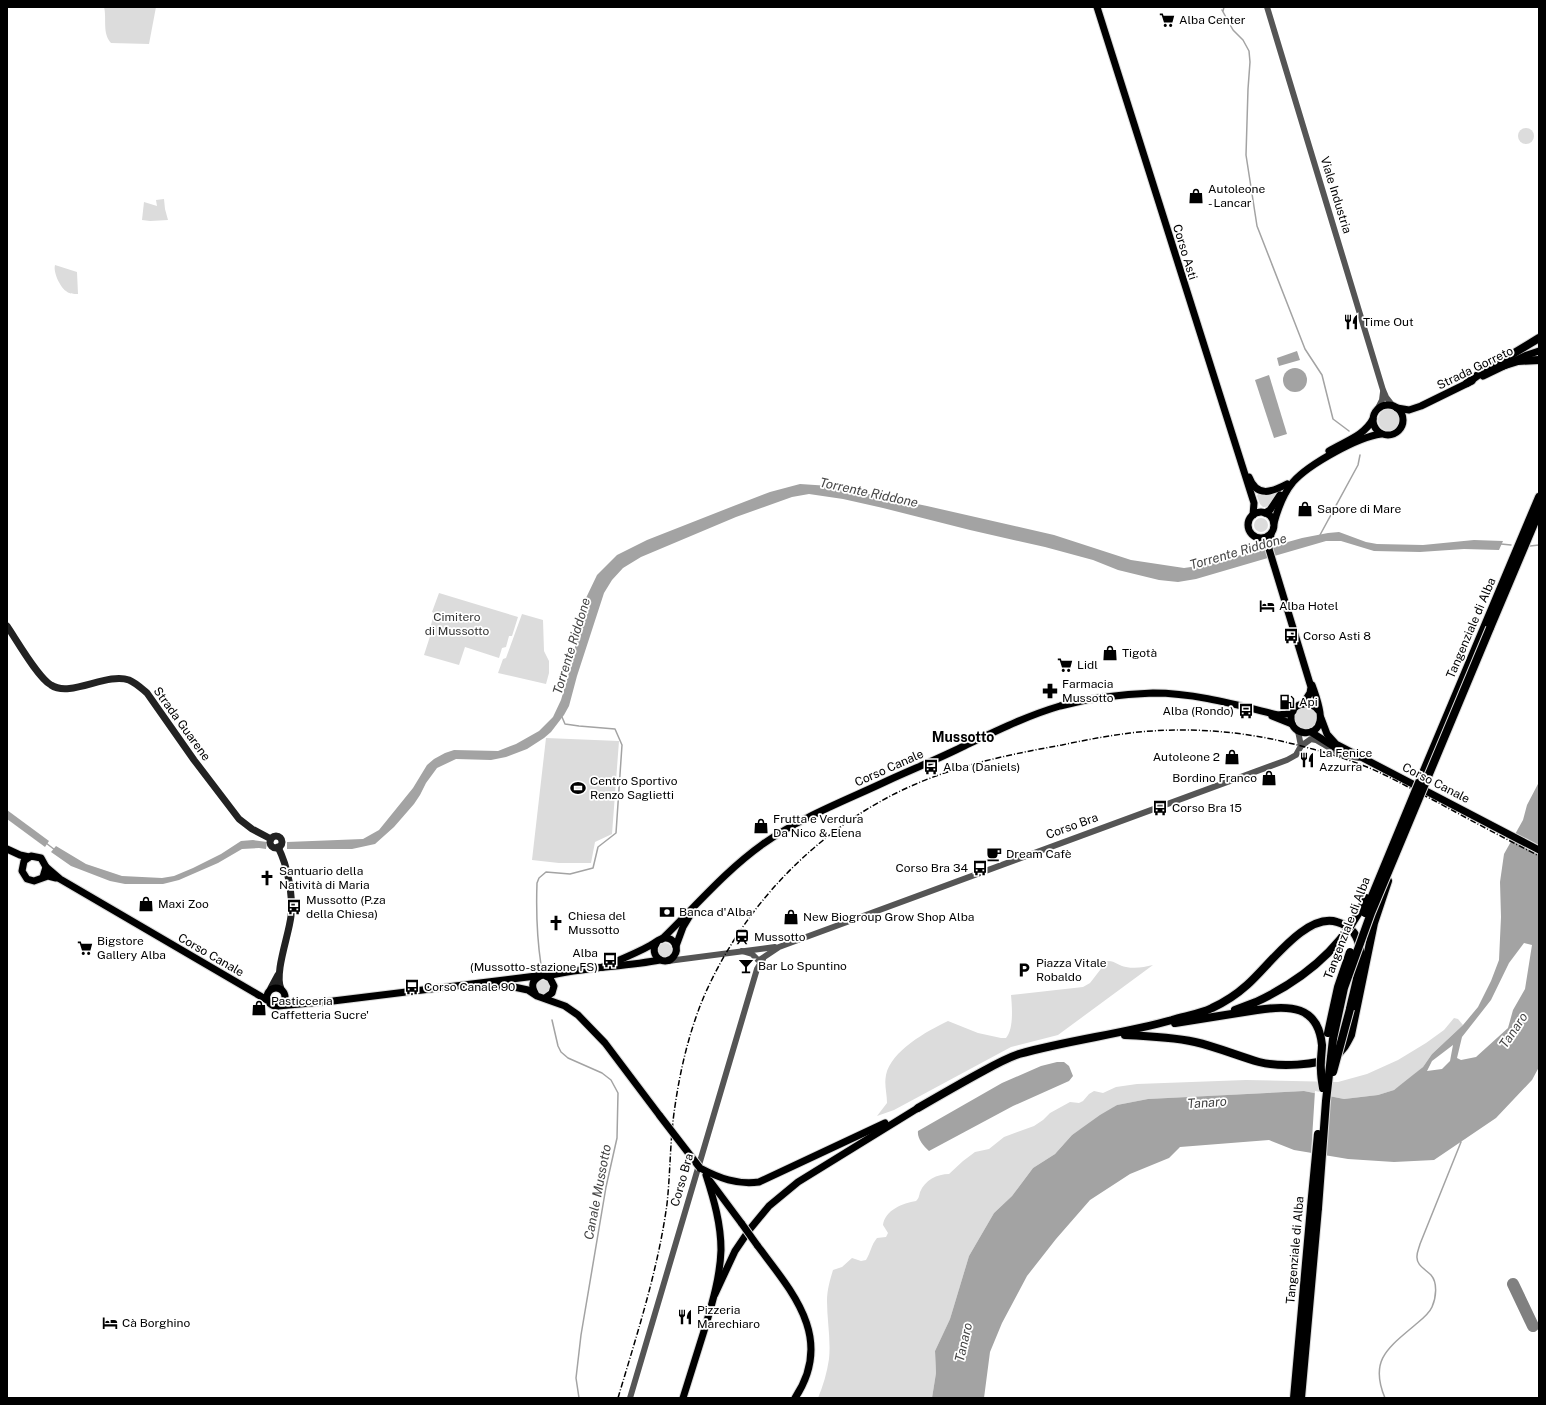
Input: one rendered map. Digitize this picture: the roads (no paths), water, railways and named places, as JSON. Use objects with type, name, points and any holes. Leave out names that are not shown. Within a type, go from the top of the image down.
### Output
[{"type":"highway","points":[[1467,384],[1478,375],[1539,338]]},
{"type":"highway","points":[[1502,366],[1518,361],[1539,360]]},
{"type":"highway","name":"Tangenziale di Alba","points":[[1294,1398],[1333,1039],[1344,988],[1359,942],[1390,860],[1487,627],[1539,497]]},
{"type":"highway","name":"Tangenziale di Alba","points":[[1487,627],[1539,514]]},
{"type":"highway","points":[[1114,1034],[1176,1038],[1198,1042],[1260,1062],[1268,1063],[1289,1065],[1317,1062],[1334,1056],[1347,1044],[1351,1035],[1374,923],[1391,872],[1390,860]]},
{"type":"highway","points":[[1256,1006],[1302,976],[1317,964],[1335,945],[1354,920],[1380,867],[1390,860]]},
{"type":"highway","name":"Tangenziale di Alba","points":[[1301,1398],[1310,1302],[1323,1088],[1328,1037],[1338,987],[1363,917],[1390,860]]},
{"type":"highway","points":[[918,1108],[993,1066],[1017,1055],[1149,1026],[1201,1012],[1223,1002],[1237,994],[1302,931],[1318,922],[1327,920],[1336,921],[1345,925],[1356,935],[1360,944],[1361,956],[1350,1009],[1326,1101]]},
{"type":"highway","points":[[1149,1026],[1202,1020],[1256,1006],[1291,1008],[1305,1012],[1315,1023],[1322,1045],[1320,1069],[1323,1088]]},
{"type":"main road","name":"Corso Asti","points":[[1097,7],[1254,503]]},
{"type":"main road","name":"Strada Gorreto","points":[[1395,407],[1409,410],[1421,406],[1502,366],[1539,351]]},
{"type":"main road","points":[[1220,397],[1227,408],[1248,474],[1254,487],[1268,492],[1276,490],[1287,484]]},
{"type":"main road","points":[[1253,515],[1270,510],[1287,484],[1297,473],[1314,460],[1362,433],[1369,426],[1377,410],[1385,406],[1395,407],[1403,415],[1403,424],[1400,430],[1394,434],[1386,436],[1381,434],[1359,439],[1318,462],[1300,475],[1284,496],[1274,524],[1269,550],[1311,686],[1310,692],[1302,704]]},
{"type":"main road","name":"Strada Gorreto","points":[[1403,424],[1407,418],[1421,406]]},
{"type":"main road","points":[[1373,419],[1375,428],[1381,434]]},
{"type":"main road","points":[[1254,503],[1264,513],[1271,517],[1274,524]]},
{"type":"main road","points":[[1254,503],[1253,515],[1249,521],[1248,529],[1252,535],[1258,538],[1269,550]]},
{"type":"main road","points":[[1258,538],[1265,538],[1271,534]]},
{"type":"main road","name":"Strada Guarene","points":[[7,626],[42,677],[51,686],[72,689],[99,682],[120,679],[138,684],[147,693],[194,760],[239,819],[252,829],[271,838],[276,836],[281,838],[281,843],[278,847],[287,871],[291,905],[290,923],[279,973]]},
{"type":"main road","points":[[1306,669],[1316,695],[1320,714],[1319,725],[1311,732],[1304,733],[1298,731],[1292,724],[1291,717],[1293,711],[1297,706],[1302,704],[1312,705],[1320,714]]},
{"type":"main road","name":"Corso Canale","points":[[603,967],[642,951],[659,940],[734,866],[764,843],[788,828],[815,814],[977,740],[1043,712],[1082,702],[1132,694],[1153,693],[1178,694],[1213,699],[1278,715],[1293,711]]},
{"type":"main road","name":"Corso Canale","points":[[1257,709],[1292,724]]},
{"type":"main road","name":"Corso Canale","points":[[1320,714],[1327,734],[1336,744],[1490,823],[1539,850]]},
{"type":"main road","name":"Corso Canale","points":[[1311,732],[1335,747],[1371,763]]},
{"type":"main road","name":"Corso Canale","points":[[9,850],[29,857],[34,856],[41,858],[46,867],[60,879],[267,1000]]},
{"type":"main road","name":"Corso Canale","points":[[9,850],[22,864],[22,871],[27,879],[34,881],[48,876],[60,879]]},
{"type":"main road","points":[[22,864],[29,857]]},
{"type":"main road","points":[[42,877],[45,874],[46,867]]},
{"type":"main road","name":"Corso Canale","points":[[676,948],[683,927],[695,905]]},
{"type":"main road","points":[[669,939],[676,948],[674,957],[664,960],[657,958],[654,952],[659,940],[669,939]]},
{"type":"main road","name":"Corso Canale","points":[[278,1006],[544,976],[664,960]]},
{"type":"main road","points":[[545,998],[550,995],[567,972]]},
{"type":"main road","points":[[279,973],[281,989],[285,996],[284,1001],[278,1006],[272,1005],[267,1000],[266,994],[279,973]]},
{"type":"main road","points":[[565,1006],[554,988],[552,980],[544,976],[537,977],[532,987],[535,994],[565,1006],[578,1015],[605,1043],[704,1171],[797,1300],[809,1329],[812,1351],[806,1378],[795,1398]]},
{"type":"main road","name":"Corso Canale","points":[[474,984],[514,987],[528,990],[535,994]]},
{"type":"main road","points":[[270,989],[276,987],[281,989]]},
{"type":"main road","name":"Corso Canale","points":[[248,989],[270,989]]},
{"type":"main road","name":"Corso Canale","points":[[285,996],[294,1000],[311,1003]]},
{"type":"main road","points":[[704,1171],[733,1182],[759,1182],[918,1108]]},
{"type":"main road","points":[[683,1398],[715,1294],[735,1251],[750,1229],[769,1206],[798,1182],[918,1108]]},
{"type":"main road","points":[[704,1171],[716,1206],[721,1249],[715,1294]]},
{"type":"main road","points":[[687,1398],[694,1375],[699,1346]]},
{"type":"street","name":"Viale Industria","points":[[1267,7],[1383,390],[1386,397],[1395,407]]},
{"type":"street","points":[[1377,410],[1382,400],[1383,390]]},
{"type":"street","points":[[1298,731],[1301,746],[1308,740],[1314,739],[1340,754],[1359,758]]},
{"type":"street","name":"Corso Bra","points":[[664,960],[679,960],[742,951],[759,955],[1287,760],[1296,755],[1301,746]]},
{"type":"street","points":[[676,948],[678,954],[686,958]]},
{"type":"street","name":"Corso Bra","points":[[630,1398],[757,969],[759,955]]},
{"type":"water","points":[[1297,351],[1300,360],[1279,366],[1277,358]]},
{"type":"water","points":[[1295,368],[1304,371],[1307,380],[1304,389],[1295,392],[1286,389],[1283,380],[1286,371]]},
{"type":"water","points":[[1269,375],[1287,434],[1274,438],[1255,380]]},
{"type":"water","points":[[800,484],[830,486],[927,506],[1054,535],[1131,560],[1184,568],[1205,565],[1302,538],[1339,532],[1366,542],[1377,544],[1423,545],[1474,540],[1503,541],[1499,550],[1464,549],[1420,552],[1374,551],[1341,541],[1326,541],[1196,579],[1178,582],[1159,580],[1118,570],[1093,560],[1045,547],[843,499],[809,494],[792,497],[736,517],[641,557],[623,568],[612,580],[604,593],[577,676],[569,706],[551,732],[544,738],[527,749],[506,757],[491,760],[456,759],[437,768],[414,804],[394,827],[375,844],[352,849],[287,849],[287,842],[363,839],[379,830],[413,788],[427,765],[434,759],[454,750],[498,751],[516,744],[539,731],[553,717],[561,700],[570,669],[586,598],[597,575],[617,555],[647,540],[731,507],[770,492]]},
{"type":"water","name":"Tanaro","points":[[1539,782],[1539,1067],[1532,1080],[1496,1118],[1434,1160],[1394,1162],[1348,1159],[1294,1150],[1269,1140],[1180,1147],[1169,1158],[1130,1174],[1090,1200],[1056,1239],[1027,1276],[1002,1323],[990,1352],[984,1398],[932,1398],[936,1373],[935,1351],[950,1319],[969,1256],[994,1213],[1012,1196],[1033,1168],[1055,1154],[1072,1135],[1100,1115],[1117,1105],[1148,1099],[1304,1091],[1344,1099],[1378,1095],[1394,1090],[1423,1067],[1432,1054],[1463,1025],[1478,1007],[1491,981],[1499,960],[1501,917],[1500,882],[1504,854],[1523,820],[1527,805]],"holes":[[[1524,943],[1532,945],[1525,989],[1513,1010],[1508,1028],[1476,1057],[1461,1060],[1457,1058],[1462,1037],[1491,1000],[1509,963]],[[1453,1045],[1450,1061],[1442,1069],[1427,1071],[1432,1061]]]},
{"type":"water","points":[[7,810],[49,841],[45,847],[7,819]]},
{"type":"water","points":[[253,840],[267,842],[266,849],[242,849],[218,863],[179,880],[163,884],[125,884],[110,881],[71,866],[51,852],[56,846],[86,864],[122,876],[162,878],[174,876],[193,868],[221,854],[241,841]]},
{"type":"water","points":[[1064,1062],[1069,1066],[1073,1076],[1069,1081],[1013,1106],[929,1151],[921,1142],[918,1136],[918,1131],[1002,1083],[1041,1066]]},
{"type":"waterway","points":[[1223,11],[1224,7]]},
{"type":"waterway","points":[[1222,10],[1233,30],[1243,40],[1249,51],[1250,62],[1246,155],[1257,226],[1305,349],[1322,375],[1333,419],[1349,431]]},
{"type":"waterway","points":[[1320,535],[1358,465],[1360,455]]},
{"type":"waterway","name":"Torrente Riddone","points":[[1501,544],[1511,545]]},
{"type":"waterway","name":"Torrente Riddone","points":[[1530,546],[1539,545]]},
{"type":"waterway","name":"Canale Mussotto","points":[[541,965],[537,914],[537,883],[539,878],[546,872],[570,874],[593,868],[598,847],[616,833],[622,745],[615,729],[565,724],[562,717]]},
{"type":"waterway","name":"Torrente Riddone","points":[[46,843],[55,850]]},
{"type":"waterway","name":"Canale Mussotto","points":[[552,1020],[558,1046],[561,1052],[568,1058],[602,1073],[611,1080],[618,1093],[617,1138],[606,1187],[581,1335],[576,1378],[579,1398]]},
{"type":"waterway","points":[[1385,1398],[1379,1374],[1380,1364],[1384,1356],[1389,1348],[1431,1310],[1436,1291],[1435,1282],[1431,1275],[1421,1267],[1417,1259],[1417,1253],[1461,1142]]},
{"type":"railway","points":[[618,1398],[653,1278],[667,1204],[675,1105],[684,1056],[705,994],[723,958],[744,925],[769,893],[796,864],[826,838],[858,815],[892,795],[928,779],[961,768],[1028,751],[1149,731],[1187,730],[1225,732],[1281,741],[1325,752],[1357,763],[1393,779],[1539,856]]},
{"type":"place","name":"Alba Center","points":[[1167,20]]},
{"type":"place","name":"Autoleone - Lancar","points":[[1196,196]]},
{"type":"place","name":"Time Out","points":[[1351,322]]},
{"type":"place","name":"Sapore di Mare","points":[[1305,509]]},
{"type":"place","name":"Alba Hotel","points":[[1267,606]]},
{"type":"place","name":"Corso Asti 8","points":[[1291,636]]},
{"type":"place","name":"Tigotà","points":[[1110,653]]},
{"type":"place","name":"Lidl","points":[[1065,665]]},
{"type":"place","name":"Farmacia Mussotto","points":[[1050,691]]},
{"type":"place","name":"Api","points":[[1287,702]]},
{"type":"place","name":"Alba (Rondo)","points":[[1246,711]]},
{"type":"place","name":"Autoleone 2","points":[[1232,757]]},
{"type":"place","name":"La Fenice Azzurra","points":[[1307,760]]},
{"type":"place","name":"Alba (Daniels)","points":[[931,767]]},
{"type":"place","name":"Bordino Franco","points":[[1269,778]]},
{"type":"place","name":"Centro Sportivo Renzo Saglietti","points":[[578,788]]},
{"type":"place","name":"Corso Bra 15","points":[[1160,808]]},
{"type":"place","name":"Frutta e Verdura Da Nico & Elena","points":[[761,826]]},
{"type":"place","name":"Dream Cafè","points":[[994,854]]},
{"type":"place","name":"Corso Bra 34","points":[[980,868]]},
{"type":"place","name":"Santuario della Natività di Maria","points":[[267,878]]},
{"type":"place","name":"Maxi Zoo","points":[[146,904]]},
{"type":"place","name":"Mussotto (P.za della Chiesa)","points":[[294,907]]},
{"type":"place","name":"Banca d'Alba","points":[[667,912]]},
{"type":"place","name":"New Biogroup Grow Shop Alba","points":[[791,917]]},
{"type":"place","name":"Chiesa del Mussotto","points":[[556,923]]},
{"type":"place","name":"Mussotto","points":[[742,937]]},
{"type":"place","name":"Bigstore Gallery Alba","points":[[85,948]]},
{"type":"place","name":"Alba (Mussotto-stazione FS)","points":[[610,960]]},
{"type":"place","name":"Bar Lo Spuntino","points":[[746,966]]},
{"type":"place","name":"Piazza Vitale Robaldo","points":[[1024,970]]},
{"type":"place","name":"Corso Canale 90","points":[[412,987]]},
{"type":"place","name":"Pasticceria Caffetteria Sucre'","points":[[259,1008]]},
{"type":"place","name":"Pizzeria Marechiaro","points":[[685,1317]]},
{"type":"place","name":"Cà Borghino","points":[[110,1323]]},
{"type":"district","name":"Mussotto","points":[[963,737]]},
{"type":"park label","name":"Cimitero di Mussotto","points":[[457,624]]}]
